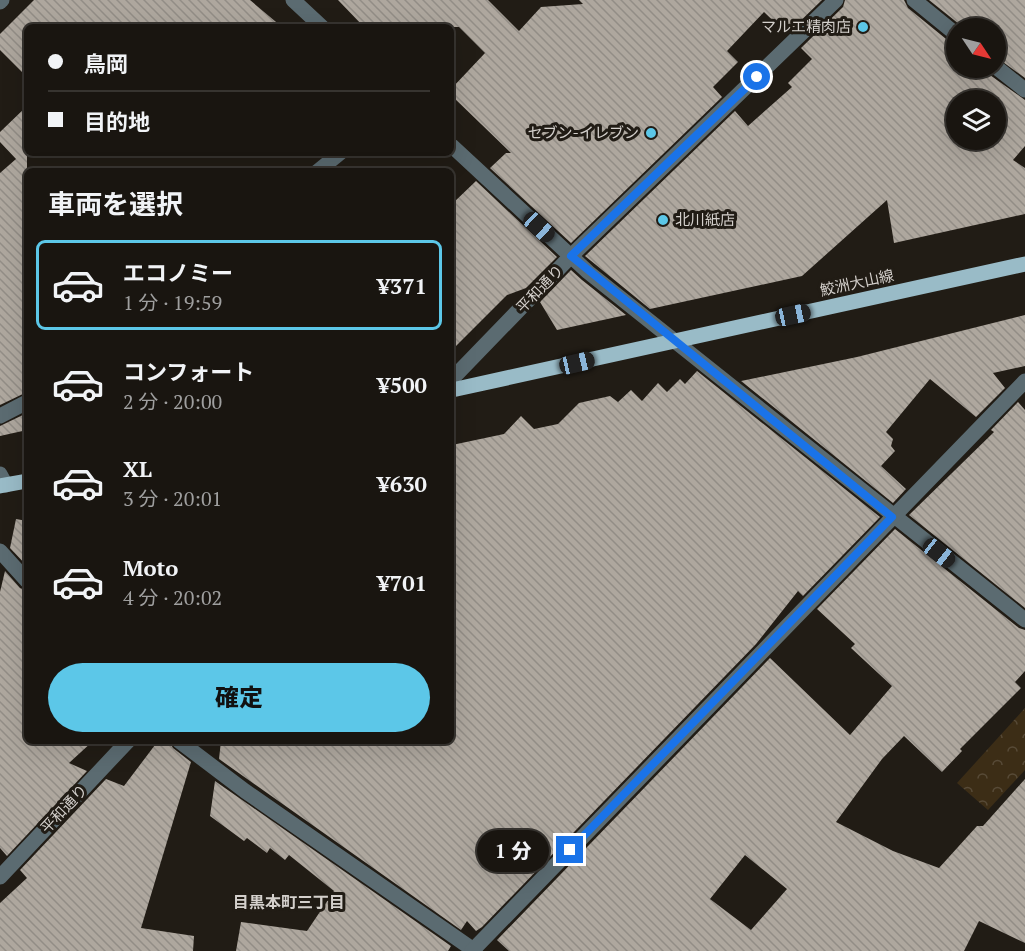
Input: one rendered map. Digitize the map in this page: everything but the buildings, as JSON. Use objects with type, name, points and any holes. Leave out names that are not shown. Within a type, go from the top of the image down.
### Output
[{"type":"main road","name":"鮫洲大山線","points":[[454,390],[1025,264]]},
{"type":"main road","points":[[2,482],[24,481]]},
{"type":"street","points":[[293,0],[319,24]]},
{"type":"street","name":"平和通り","points":[[454,377],[571,256],[836,0]]},
{"type":"street","points":[[914,0],[946,26]]},
{"type":"street","points":[[1006,75],[1025,90]]},
{"type":"street","points":[[454,148],[571,256],[892,517],[1025,620]]},
{"type":"street","points":[[322,168],[336,156]]},
{"type":"street","points":[[183,744],[473,951],[1025,381]]},
{"type":"street","points":[[0,416],[24,404]]},
{"type":"street","points":[[0,551],[24,578]]},
{"type":"street","name":"平和通り","points":[[0,877],[125,744]]},
{"type":"green space","points":[[1025,708],[1025,770],[988,810],[957,783]]},
{"type":"place","name":"マルエ精肉店","points":[[863,27]]},
{"type":"place","name":"セブン-イレブン","points":[[651,133]]},
{"type":"place","name":"北川紙店","points":[[663,220]]},
{"type":"district","name":"目黒本町三丁目","points":[[289,902]]},
{"type":"route","points":[[570,850],[892,517],[758,405],[588,272],[571,256],[757,77]]}]
